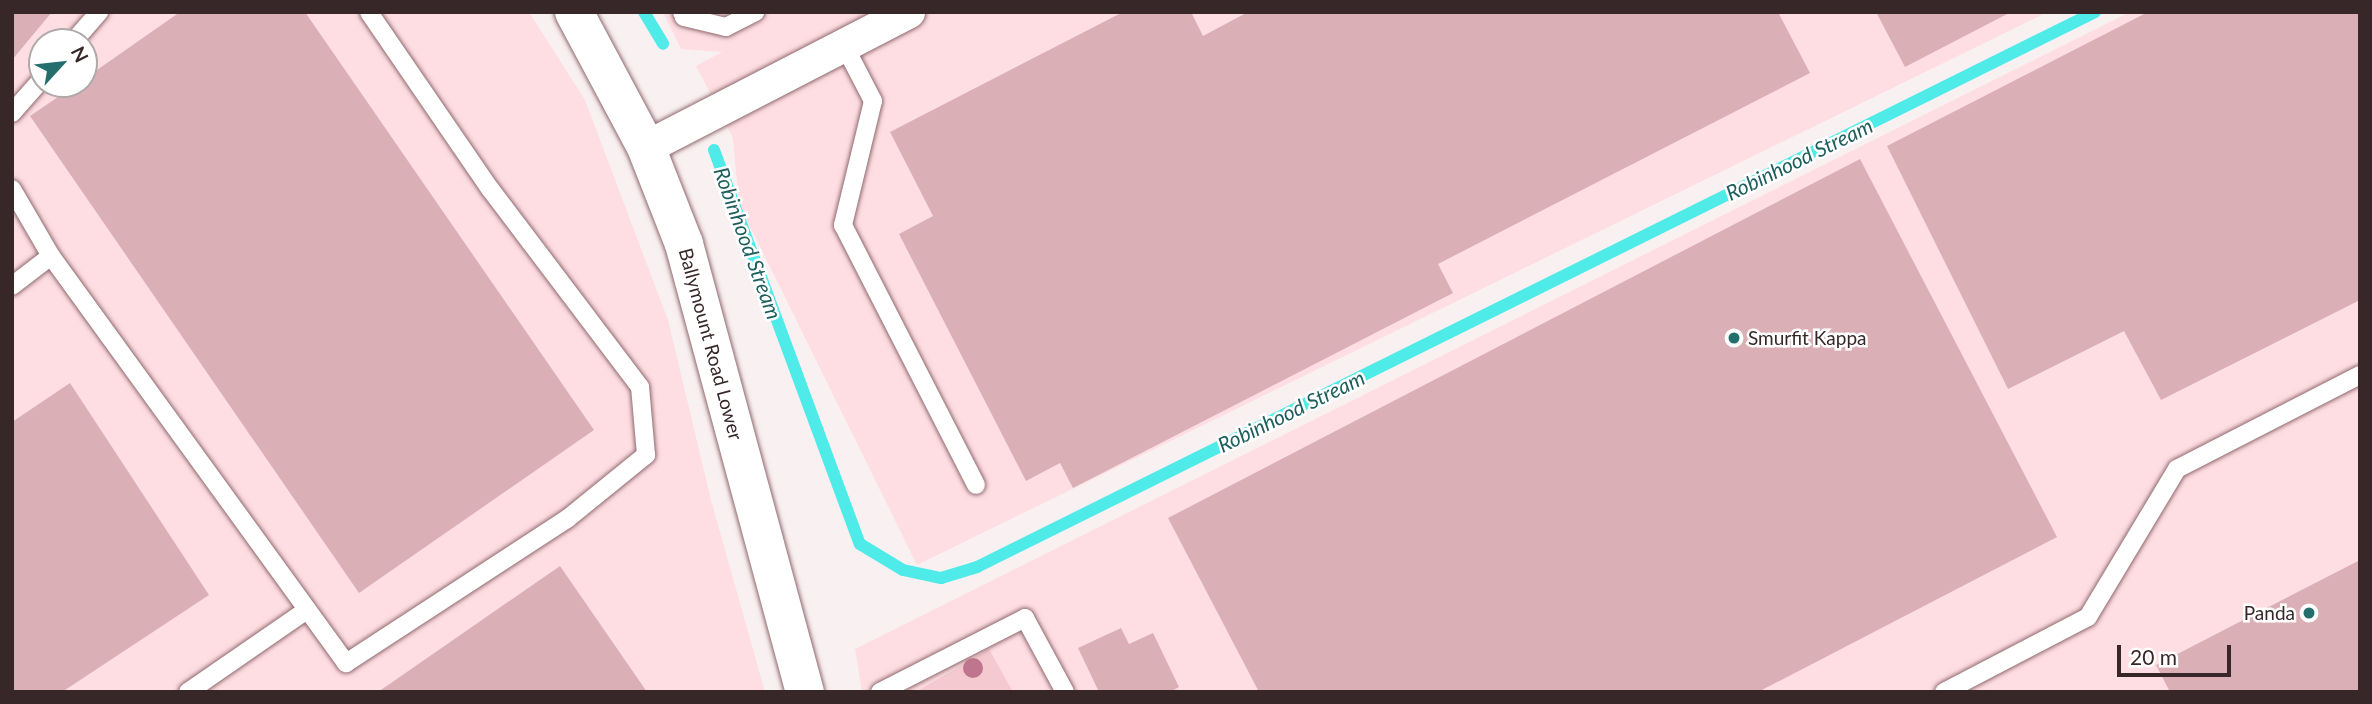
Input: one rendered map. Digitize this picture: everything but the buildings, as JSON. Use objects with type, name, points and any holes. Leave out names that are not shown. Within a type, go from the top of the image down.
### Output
[{"type":"street","name":"Ballymount Road Lower","points":[[574,12],[646,147],[684,244],[806,692]]},
{"type":"street","points":[[646,147],[908,12]]},
{"type":"lane","points":[[85,28],[99,12]]},
{"type":"lane","points":[[12,189],[51,256],[346,663],[567,519],[646,455],[640,387],[490,189],[369,12]]},
{"type":"lane","points":[[682,12],[684,17],[726,27],[755,12]]},
{"type":"lane","points":[[844,45],[873,101],[843,225],[976,485]]},
{"type":"lane","points":[[12,113],[28,95]]},
{"type":"lane","points":[[12,286],[51,256]]},
{"type":"lane","points":[[1944,692],[2088,617],[2177,469],[2360,375]]},
{"type":"lane","points":[[188,692],[307,610]]},
{"type":"lane","points":[[880,692],[1026,618],[1065,692]]},
{"type":"shaded area","points":[[12,12],[529,12],[585,100],[668,320],[711,500],[765,692],[12,692]]},
{"type":"shaded area","points":[[663,12],[2048,12],[917,565],[739,204],[733,138],[696,66],[722,52],[681,49]]},
{"type":"shaded area","points":[[2130,12],[2360,12],[2360,692],[862,692],[855,649]]},
{"type":"shaded area","points":[[989,649],[1013,692],[916,692]]},
{"type":"waterway","name":"Robinhood Stream","points":[[644,12],[663,44]]},
{"type":"waterway","name":"Robinhood Stream","points":[[714,150],[860,544],[903,570],[941,578],[977,567],[2095,12]]},
{"type":"place","name":"Smurfit Kappa","points":[[1734,338]]},
{"type":"place","name":"Panda","points":[[2309,613]]}]
